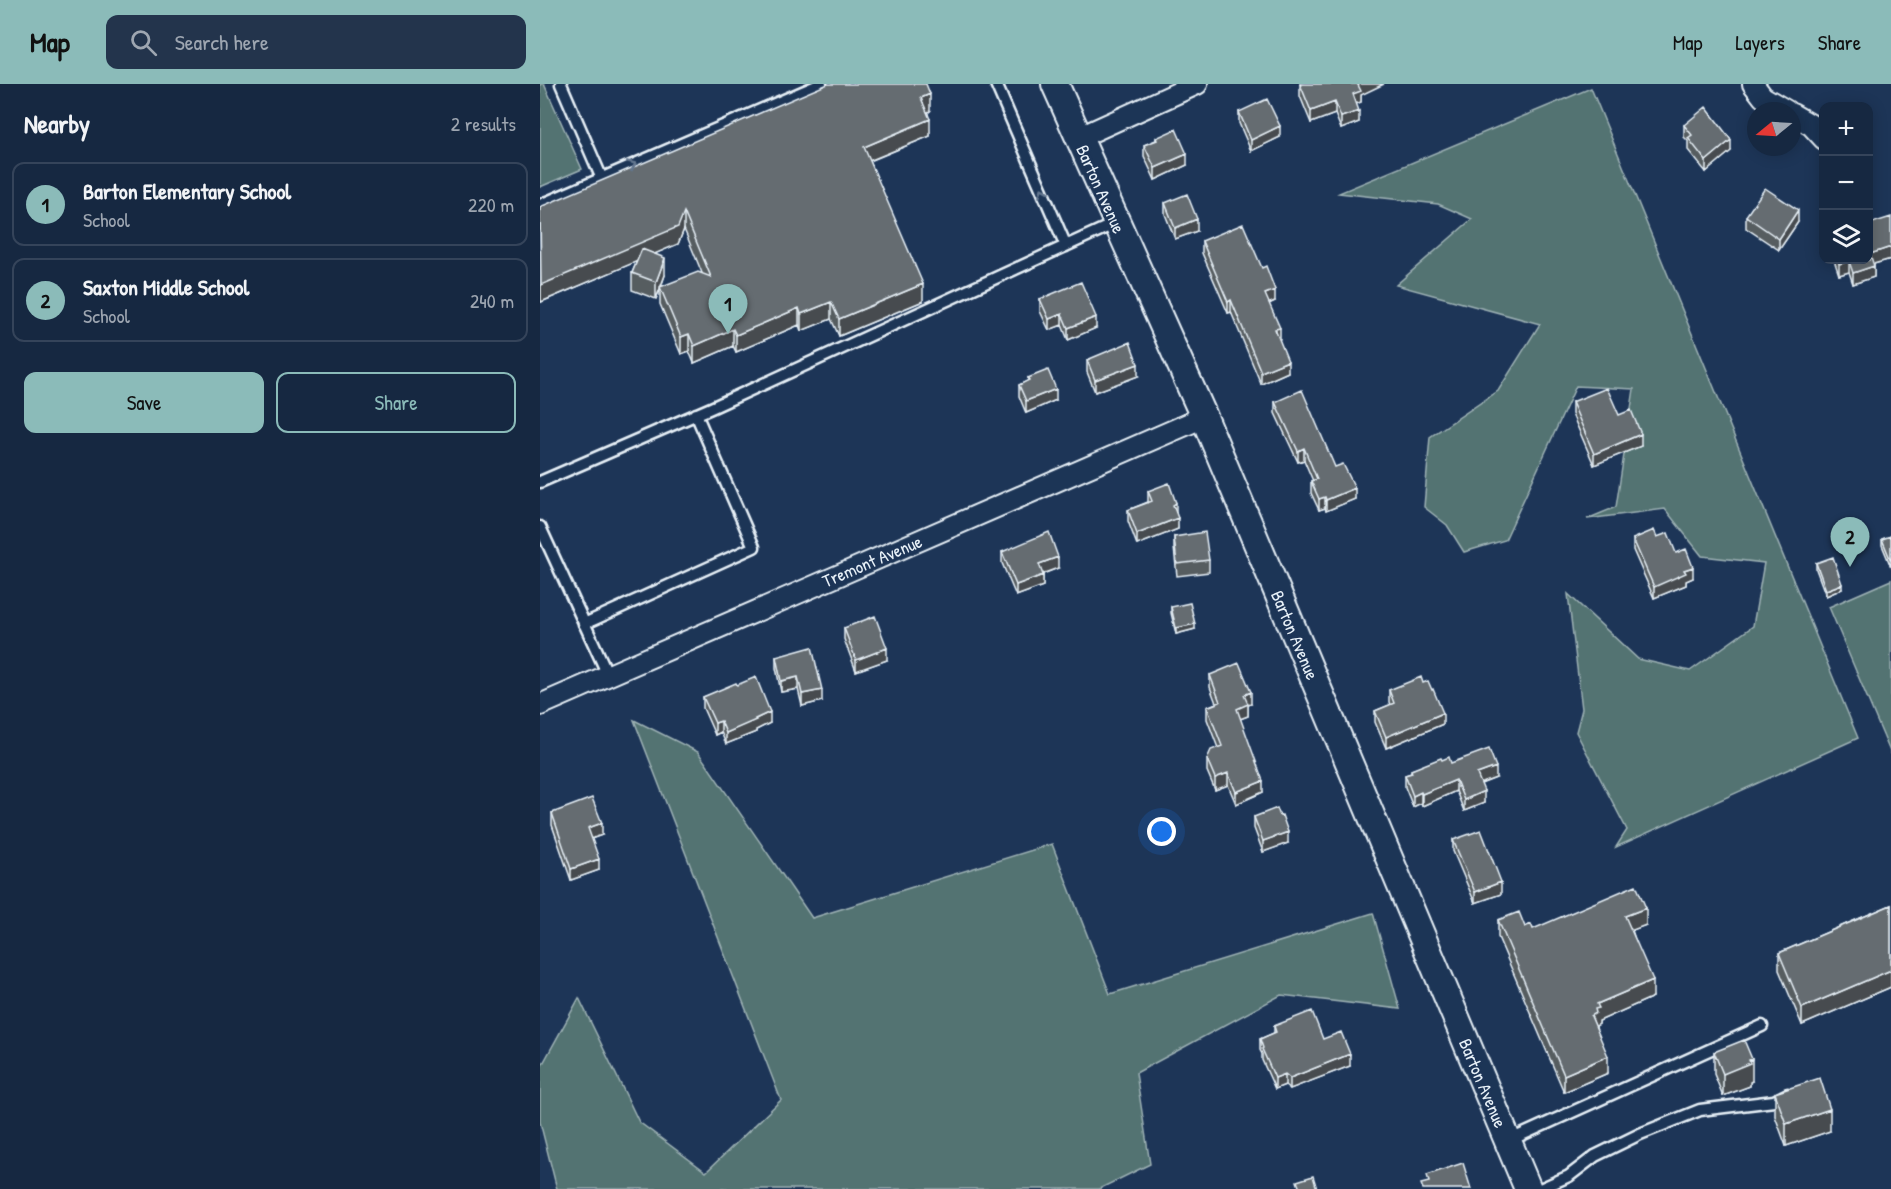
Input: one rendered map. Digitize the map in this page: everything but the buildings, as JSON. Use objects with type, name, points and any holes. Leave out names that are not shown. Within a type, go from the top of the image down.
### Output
[{"type":"street","name":"Barton Avenue","points":[[1055,84],[1204,417],[1528,1189]]},
{"type":"street","points":[[1078,138],[1197,84]]},
{"type":"street","points":[[1753,84],[1763,97],[1772,102]]},
{"type":"street","points":[[1801,119],[1819,134]]},
{"type":"street","name":"Tremont Avenue","points":[[540,705],[1204,417]]},
{"type":"lane","points":[[561,84],[602,179]]},
{"type":"lane","points":[[540,205],[821,84]]},
{"type":"lane","points":[[996,84],[1066,246]]},
{"type":"lane","points":[[540,482],[696,414],[1116,222]]},
{"type":"lane","points":[[584,624],[754,547],[696,414]]},
{"type":"lane","points":[[540,527],[608,675]]},
{"type":"lane","points":[[1508,1142],[1762,1026]]},
{"type":"lane","points":[[1540,1189],[1569,1176],[1595,1156],[1640,1134],[1700,1110],[1774,1101],[1795,1091]]},
{"type":"green space","points":[[540,84],[544,84],[582,169],[540,187]]},
{"type":"green space","points":[[1591,88],[1858,738],[1616,847],[1627,830],[1576,732],[1582,709],[1568,594],[1638,659],[1690,671],[1753,626],[1764,563],[1702,556],[1665,509],[1587,519],[1616,507],[1634,389],[1576,386],[1505,540],[1464,552],[1447,525],[1424,507],[1430,437],[1498,391],[1540,324],[1396,285],[1472,219],[1438,204],[1339,193]]},
{"type":"green space","points":[[1891,580],[1891,754],[1829,607]]},
{"type":"green space","points":[[634,720],[698,752],[812,918],[1052,844],[1110,994],[1373,913],[1400,1009],[1281,995],[1136,1073],[1150,1164],[1099,1189],[557,1189],[540,1122],[540,1069],[579,998],[639,1122],[706,1172],[781,1100]]},
{"type":"place","name":"Barton Elementary School","points":[[728,334]]},
{"type":"place","name":"Saxton Middle School","points":[[1850,567]]}]
